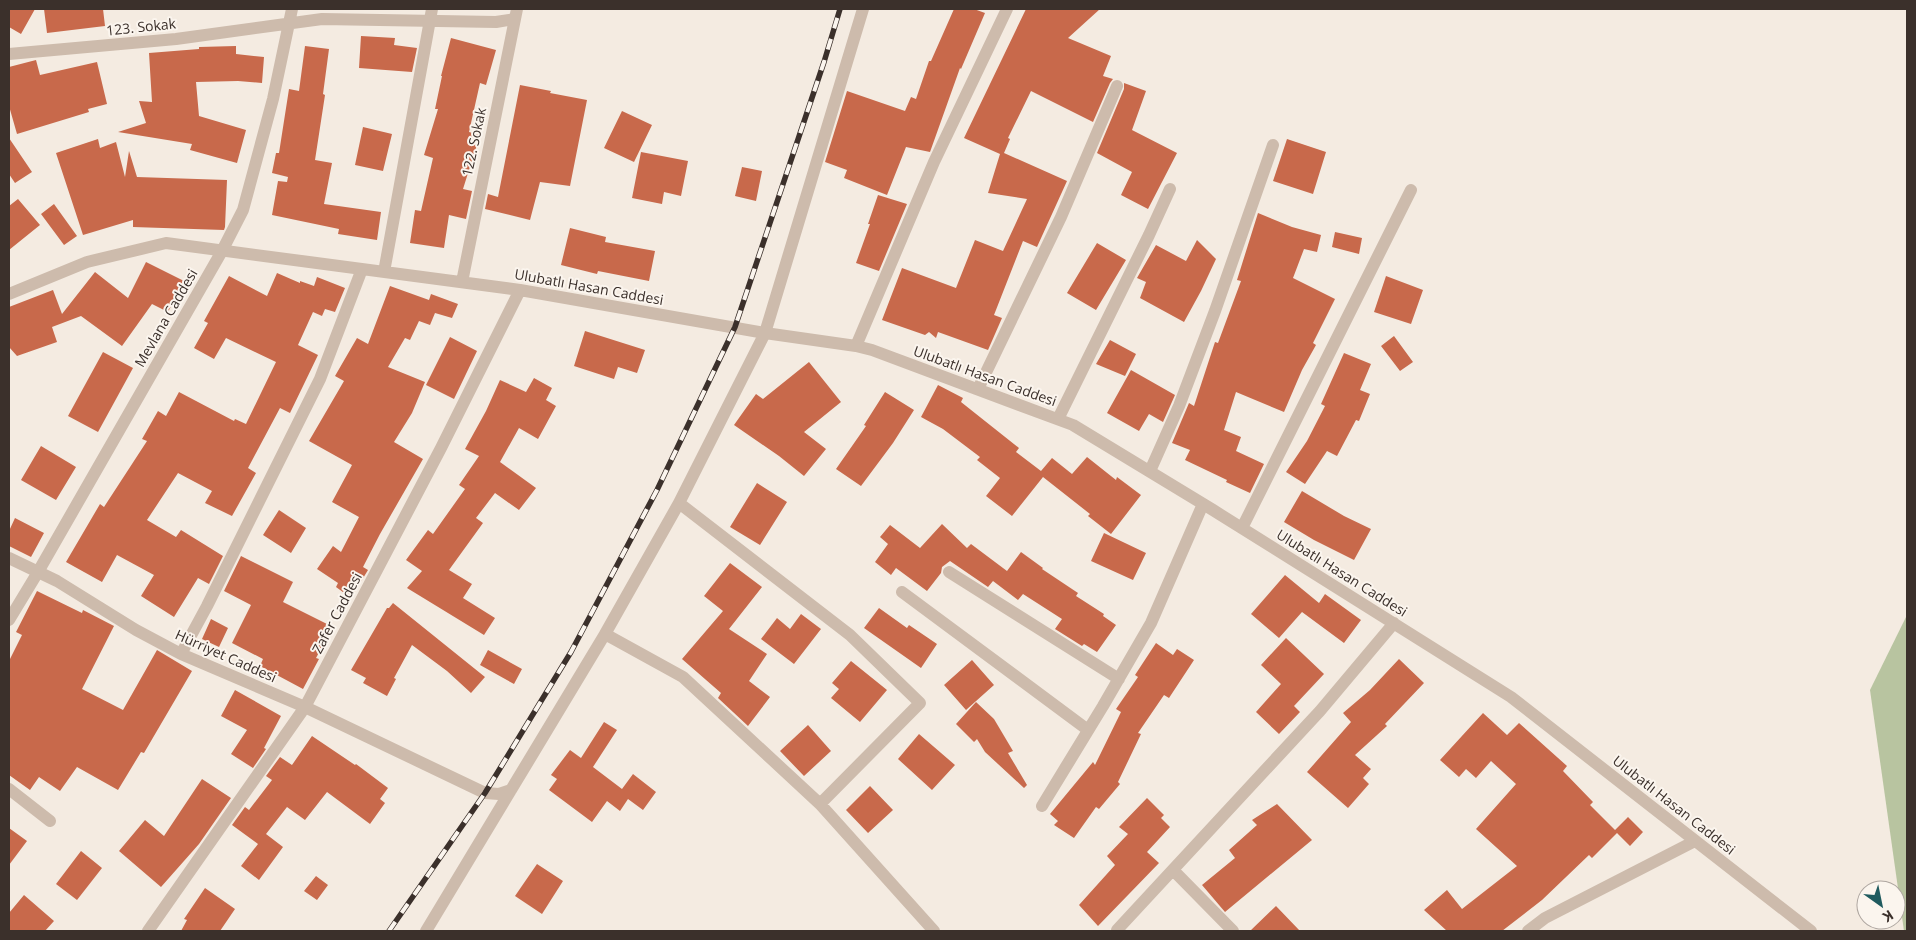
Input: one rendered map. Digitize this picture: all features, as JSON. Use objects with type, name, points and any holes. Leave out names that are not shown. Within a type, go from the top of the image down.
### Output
[{"type":"street","name":"Mevlana Caddesi","points":[[9,620],[222,251],[243,210],[273,99],[292,9]]},
{"type":"street","points":[[426,931],[605,634],[679,503],[765,333],[863,9]]},
{"type":"street","points":[[856,346],[934,162],[1006,9]]},
{"type":"street","name":"123. Sokak","points":[[9,54],[176,39],[322,19],[431,15],[496,22],[516,14]]},
{"type":"street","name":"122. Sokak","points":[[462,282],[516,14]]},
{"type":"street","points":[[384,272],[431,15]]},
{"type":"street","points":[[978,389],[1061,217],[1117,86]]},
{"type":"street","points":[[1150,471],[1179,406],[1215,311],[1273,145]]},
{"type":"street","points":[[1058,419],[1170,189]]},
{"type":"street","points":[[1242,528],[1411,190]]},
{"type":"street","name":"Ulubatlı Hasan Caddesi","points":[[9,294],[87,262],[166,243],[520,290],[765,333],[856,346],[978,389],[1073,425],[1512,697],[1811,931]]},
{"type":"street","points":[[181,654],[207,606],[320,379],[362,269]]},
{"type":"street","name":"Zafer Caddesi","points":[[148,931],[305,707],[441,448],[520,290]]},
{"type":"street","points":[[679,503],[850,635],[920,703],[820,804]]},
{"type":"street","points":[[1042,806],[1151,623],[1203,504]]},
{"type":"street","name":"Hürriyet Caddesi","points":[[9,558],[57,581],[136,630],[181,654],[305,707],[485,793],[499,794],[511,790]]},
{"type":"street","points":[[949,572],[1119,679]]},
{"type":"street","points":[[902,592],[1088,730]]},
{"type":"street","points":[[1117,930],[1320,711],[1394,623]]},
{"type":"street","points":[[605,634],[684,677],[820,804],[934,931]]},
{"type":"street","points":[[9,789],[50,821]]},
{"type":"street","points":[[1528,931],[1544,918],[1695,841]]},
{"type":"street","points":[[1173,870],[1233,931]]},
{"type":"green space","points":[[1907,615],[1907,931],[1904,930],[1906,930],[1906,880],[1897,880],[1870,690]]},
{"type":"building","points":[[9,9],[35,9],[21,34],[9,27]]},
{"type":"building","points":[[44,9],[103,9],[105,26],[47,33]]},
{"type":"building","points":[[954,9],[974,9],[985,13],[960,68],[930,152],[906,147],[887,195],[844,178],[847,170],[825,162],[847,91],[905,111],[911,97],[916,99],[929,61],[931,61]]},
{"type":"building","points":[[1026,9],[1100,9],[1068,38],[1111,56],[1103,76],[1113,79],[1093,122],[1031,91],[1008,138],[1010,139],[1004,153],[1067,181],[1037,247],[1023,241],[994,315],[1002,318],[988,350],[938,332],[936,338],[929,332],[925,335],[882,320],[902,268],[956,288],[975,240],[1003,251],[1027,199],[988,193],[1000,154],[964,138]]},
{"type":"building","points":[[361,36],[395,38],[394,45],[417,48],[412,72],[359,68]]},
{"type":"building","points":[[451,38],[496,50],[486,85],[480,83],[469,132],[480,135],[463,189],[472,191],[466,219],[449,215],[444,248],[410,243],[415,210],[421,211],[433,158],[424,155],[438,109],[435,109]]},
{"type":"building","points":[[236,46],[236,54],[264,57],[262,83],[238,81],[196,82],[199,116],[246,130],[237,163],[190,150],[192,144],[118,132],[146,123],[139,101],[152,102],[149,53],[199,49],[199,47]]},
{"type":"building","points":[[305,46],[329,49],[323,94],[325,95],[315,160],[332,163],[324,204],[381,212],[377,240],[338,234],[339,229],[272,215],[278,181],[287,182],[288,177],[272,173],[276,153],[279,153],[289,89],[299,91]]},
{"type":"building","points":[[36,60],[40,75],[97,62],[107,104],[88,109],[89,112],[17,134],[9,106],[9,67]]},
{"type":"building","points":[[1124,83],[1146,91],[1132,130],[1177,153],[1148,209],[1121,195],[1132,172],[1097,153],[1124,89]]},
{"type":"building","points":[[520,85],[587,100],[570,186],[540,182],[530,220],[485,209],[488,194],[498,197]]},
{"type":"building","points":[[622,111],[652,125],[634,162],[604,148]]},
{"type":"building","points":[[363,127],[392,134],[383,171],[355,165]]},
{"type":"building","points":[[9,138],[32,172],[15,183],[9,174]]},
{"type":"building","points":[[98,139],[100,148],[116,142],[125,177],[129,151],[137,177],[227,180],[224,230],[133,227],[133,220],[83,235],[56,153]]},
{"type":"building","points":[[1287,139],[1326,152],[1313,194],[1273,181]]},
{"type":"building","points":[[641,152],[688,161],[681,196],[664,192],[662,204],[632,198]]},
{"type":"building","points":[[742,167],[762,171],[756,201],[735,196]]},
{"type":"building","points":[[878,195],[907,204],[879,271],[856,263]]},
{"type":"building","points":[[18,199],[40,225],[9,250],[9,206]]},
{"type":"building","points":[[54,204],[77,236],[64,245],[41,214]]},
{"type":"building","points":[[1258,213],[1292,227],[1321,235],[1317,252],[1304,249],[1293,278],[1335,299],[1313,343],[1316,345],[1302,370],[1284,412],[1236,392],[1224,430],[1241,437],[1236,451],[1264,464],[1250,493],[1185,460],[1190,450],[1172,443],[1189,403],[1194,406],[1215,342],[1218,343],[1241,281],[1237,280]]},
{"type":"building","points":[[570,228],[606,237],[605,242],[655,251],[649,281],[598,271],[597,274],[561,265]]},
{"type":"building","points":[[1335,232],[1362,238],[1359,254],[1332,247]]},
{"type":"building","points":[[1197,240],[1216,259],[1184,322],[1140,298],[1146,282],[1137,278],[1156,245],[1186,261]]},
{"type":"building","points":[[1097,243],[1126,260],[1096,310],[1067,293]]},
{"type":"building","points":[[146,262],[184,281],[168,312],[152,304],[122,346],[81,316],[52,327],[57,342],[17,356],[9,347],[9,307],[53,290],[62,314],[95,272],[128,298]]},
{"type":"building","points":[[277,273],[300,283],[300,281],[314,286],[317,277],[345,288],[335,312],[325,309],[322,316],[313,312],[298,345],[318,355],[290,413],[280,408],[248,468],[256,473],[232,516],[205,503],[212,491],[178,473],[147,520],[176,537],[181,530],[223,556],[209,584],[198,578],[174,617],[141,596],[154,575],[117,555],[102,582],[66,562],[100,504],[104,507],[147,441],[142,439],[158,411],[166,416],[179,392],[234,421],[235,419],[246,424],[276,362],[226,338],[214,359],[194,348],[208,323],[204,321],[229,276],[267,296]]},
{"type":"building","points":[[1386,276],[1423,290],[1411,324],[1374,312]]},
{"type":"building","points":[[390,286],[429,300],[431,294],[458,304],[452,318],[435,313],[430,325],[419,321],[410,340],[405,338],[388,367],[425,382],[412,413],[394,442],[423,459],[380,534],[363,567],[368,570],[351,598],[336,587],[338,583],[317,569],[333,546],[341,552],[359,517],[332,502],[352,465],[309,441],[344,381],[335,376],[357,338],[368,344]]},
{"type":"building","points":[[585,331],[645,350],[637,373],[618,367],[614,379],[574,366]]},
{"type":"building","points":[[1394,336],[1413,362],[1400,371],[1381,346]]},
{"type":"building","points":[[450,337],[477,351],[454,399],[426,385]]},
{"type":"building","points":[[1110,340],[1136,354],[1125,376],[1096,364]]},
{"type":"building","points":[[103,352],[133,368],[98,432],[68,416]]},
{"type":"building","points":[[1344,353],[1371,364],[1360,390],[1370,394],[1359,421],[1356,420],[1337,456],[1327,451],[1305,484],[1286,472],[1307,441],[1325,406],[1321,404]]},
{"type":"building","points":[[809,362],[841,402],[804,432],[826,449],[804,476],[734,425],[756,394],[763,399]]},
{"type":"building","points":[[1131,370],[1175,395],[1163,422],[1149,414],[1139,431],[1107,413]]},
{"type":"building","points":[[534,378],[552,388],[546,400],[556,406],[538,439],[519,428],[500,462],[536,488],[519,510],[495,493],[476,518],[483,523],[449,570],[472,584],[463,598],[495,618],[484,635],[407,588],[422,571],[406,560],[428,530],[433,534],[465,489],[459,485],[479,456],[465,449],[486,411],[500,380],[526,392]]},
{"type":"building","points":[[938,385],[963,398],[961,402],[1019,448],[1016,452],[1041,471],[1052,458],[1072,474],[1087,457],[1116,480],[1117,477],[1141,495],[1111,534],[1088,516],[1090,514],[1043,477],[1012,516],[986,496],[1000,478],[977,460],[980,457],[943,429],[921,417]]},
{"type":"building","points":[[885,392],[914,410],[893,443],[861,486],[836,469],[866,426],[864,425]]},
{"type":"building","points":[[41,446],[76,467],[56,500],[21,480]]},
{"type":"building","points":[[757,483],[787,502],[760,545],[730,527]]},
{"type":"building","points":[[1302,491],[1344,516],[1371,529],[1354,560],[1314,540],[1284,522]]},
{"type":"building","points":[[279,510],[306,528],[291,553],[263,535]]},
{"type":"building","points":[[15,518],[44,533],[31,557],[9,546],[9,531]]},
{"type":"building","points":[[942,524],[967,548],[971,544],[1007,571],[1021,552],[1042,569],[1078,593],[1076,596],[1104,614],[1103,616],[1116,625],[1097,652],[1084,644],[1082,646],[1055,629],[1062,619],[1023,594],[1018,600],[993,581],[988,587],[950,561],[942,567],[941,573],[927,591],[896,568],[891,575],[875,562],[888,544],[880,537],[890,525],[920,548]]},
{"type":"building","points":[[1104,533],[1146,553],[1133,580],[1091,561]]},
{"type":"building","points":[[241,556],[293,582],[283,602],[333,627],[316,658],[319,659],[303,689],[260,666],[263,659],[232,643],[251,605],[224,591]]},
{"type":"building","points":[[730,563],[762,587],[729,629],[767,654],[749,681],[770,697],[748,726],[718,698],[721,693],[682,659],[723,611],[704,596]]},
{"type":"building","points":[[1285,575],[1319,603],[1325,594],[1361,620],[1344,643],[1302,612],[1279,638],[1251,614]]},
{"type":"building","points":[[37,591],[82,613],[83,610],[114,626],[82,689],[123,710],[157,650],[192,671],[144,753],[141,752],[118,790],[77,767],[60,791],[39,777],[30,790],[9,775],[9,661],[22,635],[16,632]]},
{"type":"building","points":[[393,603],[485,677],[471,693],[447,671],[412,645],[394,678],[396,679],[387,696],[363,683],[366,678],[351,670],[387,608]]},
{"type":"building","points":[[879,608],[907,628],[909,625],[937,644],[921,668],[864,628]]},
{"type":"building","points":[[801,614],[821,629],[794,664],[761,639],[777,618],[790,629]]},
{"type":"building","points":[[211,619],[228,628],[219,647],[202,639]]},
{"type":"building","points":[[1286,638],[1324,674],[1294,706],[1300,712],[1279,734],[1256,712],[1281,684],[1261,665]]},
{"type":"building","points":[[1156,643],[1173,655],[1177,649],[1194,660],[1169,698],[1164,695],[1138,733],[1141,734],[1118,782],[1120,784],[1099,809],[1096,807],[1074,838],[1054,825],[1058,821],[1050,814],[1093,762],[1095,765],[1121,712],[1116,709],[1138,677],[1135,675]]},
{"type":"building","points":[[488,650],[522,669],[514,684],[480,665]]},
{"type":"building","points":[[1399,659],[1424,683],[1385,724],[1387,726],[1355,755],[1371,769],[1363,778],[1369,784],[1348,808],[1307,772],[1351,722],[1343,713],[1370,690]]},
{"type":"building","points":[[972,660],[994,685],[966,710],[944,685]]},
{"type":"building","points":[[851,661],[887,690],[860,722],[831,698],[839,689],[832,683]]},
{"type":"building","points":[[235,690],[281,716],[264,748],[266,749],[253,768],[231,754],[247,730],[221,716]]},
{"type":"building","points":[[976,702],[994,719],[1013,751],[1008,753],[1027,785],[1024,788],[985,752],[977,739],[974,742],[956,724]]},
{"type":"building","points":[[1483,713],[1507,735],[1519,723],[1567,766],[1563,771],[1593,802],[1590,805],[1615,830],[1628,817],[1643,832],[1630,846],[1617,833],[1592,858],[1589,855],[1542,900],[1502,931],[1447,931],[1424,910],[1447,890],[1462,909],[1517,866],[1476,829],[1516,784],[1491,761],[1476,778],[1466,769],[1459,777],[1440,760]]},
{"type":"building","points":[[604,722],[617,730],[593,767],[622,789],[633,774],[656,792],[643,810],[628,799],[620,811],[607,801],[592,822],[549,790],[557,779],[551,775],[570,750],[581,758]]},
{"type":"building","points":[[808,725],[831,751],[804,776],[780,751]]},
{"type":"building","points":[[919,734],[955,765],[932,790],[898,759]]},
{"type":"building","points":[[312,736],[356,764],[388,788],[380,799],[385,803],[370,824],[327,792],[305,820],[287,807],[266,834],[283,847],[259,880],[241,866],[258,844],[232,825],[245,807],[249,810],[272,780],[266,776],[280,757],[292,765]]},
{"type":"building","points":[[202,779],[231,798],[199,844],[161,887],[119,851],[145,820],[164,836]]},
{"type":"building","points":[[870,786],[893,810],[868,833],[846,810]]},
{"type":"building","points":[[1147,798],[1164,815],[1161,818],[1170,827],[1147,852],[1159,863],[1098,926],[1079,905],[1115,865],[1107,856],[1128,834],[1119,827]]},
{"type":"building","points":[[1277,804],[1312,840],[1225,912],[1202,885],[1235,858],[1229,850],[1257,825],[1252,820]]},
{"type":"building","points":[[9,828],[27,841],[9,865]]},
{"type":"building","points":[[81,851],[102,868],[77,900],[56,884]]},
{"type":"building","points":[[537,864],[563,881],[542,914],[515,896]]},
{"type":"building","points":[[316,876],[328,885],[317,900],[304,891]]},
{"type":"building","points":[[205,888],[235,909],[220,931],[181,931],[187,920],[184,919]]},
{"type":"building","points":[[24,895],[54,921],[45,931],[9,931],[9,913]]},
{"type":"building","points":[[1276,906],[1300,931],[1250,931]]},
{"type":"railway","points":[[389,931],[485,793],[571,652],[657,490],[735,327],[840,9]]}]
